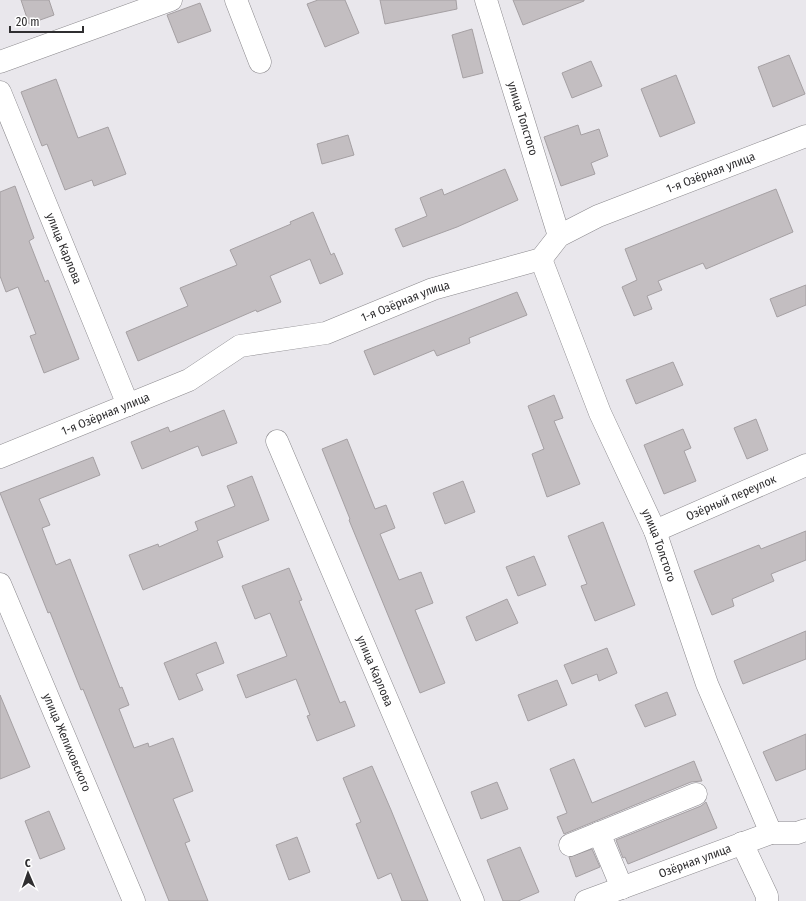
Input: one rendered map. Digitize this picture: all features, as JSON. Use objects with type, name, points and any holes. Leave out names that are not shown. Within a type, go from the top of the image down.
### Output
[{"type":"street","points":[[0,62],[32,49],[171,0]]},
{"type":"street","points":[[236,0],[260,62]]},
{"type":"street","name":"улица Толстого","points":[[486,0],[559,236]]},
{"type":"street","name":"улица Карлова","points":[[0,92],[128,405]]},
{"type":"street","name":"1-я Озёрная улица","points":[[0,457],[188,380],[240,346],[326,333],[433,289],[541,259],[559,236],[598,216],[806,136]]},
{"type":"street","name":"улица Толстого","points":[[541,259],[600,413],[655,531],[706,684],[771,833]]},
{"type":"street","name":"улица Карлова","points":[[277,441],[473,901]]},
{"type":"street","name":"Озёрный переулок","points":[[655,531],[806,465]]},
{"type":"street","name":"улица Желиховского","points":[[0,584],[134,901]]},
{"type":"street","points":[[570,845],[696,794]]},
{"type":"street","name":"Озёрная улица","points":[[586,901],[771,833],[797,833],[806,830]]},
{"type":"street","points":[[599,833],[622,888]]},
{"type":"street","points":[[742,843],[767,896],[767,901]]},
{"type":"building","points":[[21,0],[49,0],[54,15],[29,24]]},
{"type":"building","points":[[318,0],[345,0],[359,33],[325,47],[307,4]]},
{"type":"building","points":[[380,0],[456,0],[457,9],[385,24]]},
{"type":"building","points":[[513,0],[584,0],[584,1],[523,25]]},
{"type":"building","points":[[200,3],[211,31],[178,43],[167,15]]},
{"type":"building","points":[[472,29],[483,73],[463,78],[452,35]]},
{"type":"building","points":[[789,55],[805,94],[773,107],[758,67]]},
{"type":"building","points":[[591,61],[602,86],[572,98],[562,73]]},
{"type":"building","points":[[676,75],[695,123],[660,137],[641,89]]},
{"type":"building","points":[[56,79],[78,138],[108,127],[126,174],[94,186],[92,180],[65,190],[47,144],[42,146],[21,92]]},
{"type":"building","points":[[578,125],[581,135],[599,129],[608,156],[591,163],[595,174],[561,186],[544,137]]},
{"type":"building","points":[[348,135],[354,155],[322,164],[317,144]]},
{"type":"building","points":[[505,169],[518,200],[457,227],[403,247],[395,229],[427,216],[420,198],[442,189],[444,195]]},
{"type":"building","points":[[15,186],[34,238],[29,241],[45,282],[48,280],[79,359],[44,373],[30,336],[36,334],[18,287],[6,292],[0,276],[0,192]]},
{"type":"building","points":[[776,189],[793,232],[706,269],[703,263],[658,281],[662,290],[647,296],[652,309],[634,316],[622,287],[637,280],[625,249]]},
{"type":"building","points":[[313,212],[331,255],[334,253],[343,274],[320,284],[310,259],[270,276],[281,302],[257,312],[256,310],[138,361],[126,332],[188,306],[180,288],[237,265],[230,250],[291,224],[290,222]]},
{"type":"building","points":[[806,285],[806,305],[777,317],[770,299]]},
{"type":"building","points":[[517,292],[527,315],[469,338],[470,343],[437,356],[434,350],[374,375],[364,351]]},
{"type":"building","points":[[673,362],[683,385],[636,404],[626,380]]},
{"type":"building","points":[[554,395],[563,418],[554,421],[580,484],[547,497],[532,454],[544,449],[528,406]]},
{"type":"building","points":[[224,410],[237,443],[202,456],[198,446],[142,469],[131,442],[168,427],[170,432]]},
{"type":"building","points":[[756,419],[768,450],[747,459],[734,428]]},
{"type":"building","points":[[683,429],[691,448],[684,451],[696,481],[664,494],[644,445]]},
{"type":"building","points":[[347,439],[375,509],[386,505],[395,528],[380,534],[399,580],[421,572],[433,603],[415,610],[445,683],[420,693],[349,520],[350,519],[322,449]]},
{"type":"building","points":[[93,457],[100,475],[39,499],[50,525],[42,528],[56,565],[70,559],[120,688],[122,687],[129,705],[119,709],[134,748],[148,743],[149,747],[173,738],[193,791],[173,799],[190,841],[185,843],[208,901],[169,901],[83,689],[81,690],[50,612],[48,613],[0,493]]},
{"type":"building","points":[[252,476],[269,520],[217,541],[223,557],[143,590],[129,555],[158,544],[159,547],[198,530],[195,522],[235,506],[227,486]]},
{"type":"building","points":[[463,481],[475,512],[445,524],[433,493]]},
{"type":"building","points":[[603,522],[635,605],[595,621],[581,586],[587,584],[568,536]]},
{"type":"building","points":[[806,531],[806,560],[771,574],[774,581],[732,599],[734,606],[712,615],[694,571],[759,545],[761,549]]},
{"type":"building","points":[[534,556],[546,585],[518,596],[506,567]]},
{"type":"building","points":[[289,568],[302,600],[299,601],[340,703],[345,701],[355,726],[317,741],[307,716],[310,715],[296,679],[246,698],[237,675],[287,656],[270,613],[255,619],[242,586]]},
{"type":"building","points":[[507,599],[518,623],[476,641],[466,617]]},
{"type":"building","points":[[806,631],[806,659],[743,684],[734,661]]},
{"type":"building","points":[[216,642],[224,663],[196,674],[203,690],[179,700],[164,663]]},
{"type":"building","points":[[607,648],[617,673],[599,681],[597,674],[572,684],[564,665]]},
{"type":"building","points":[[557,680],[567,705],[528,721],[518,695]]},
{"type":"building","points":[[667,692],[676,715],[645,727],[635,705]]},
{"type":"building","points":[[0,695],[30,767],[0,779]]},
{"type":"building","points":[[806,734],[806,769],[776,781],[763,752]]},
{"type":"building","points":[[574,759],[592,803],[694,761],[702,781],[691,782],[564,834],[557,817],[567,813],[550,769]]},
{"type":"building","points":[[372,766],[428,901],[402,901],[391,873],[378,879],[356,824],[361,822],[343,778]]},
{"type":"building","points":[[497,782],[508,809],[481,819],[471,792]]},
{"type":"building","points":[[706,802],[717,828],[628,864],[625,857],[623,858],[616,840],[701,806]]},
{"type":"building","points":[[49,811],[65,849],[40,859],[25,821]]},
{"type":"building","points":[[297,837],[310,872],[289,880],[276,845]]},
{"type":"building","points":[[520,847],[539,892],[518,901],[503,901],[487,860]]},
{"type":"building","points":[[592,849],[600,867],[576,877],[569,857]]}]
